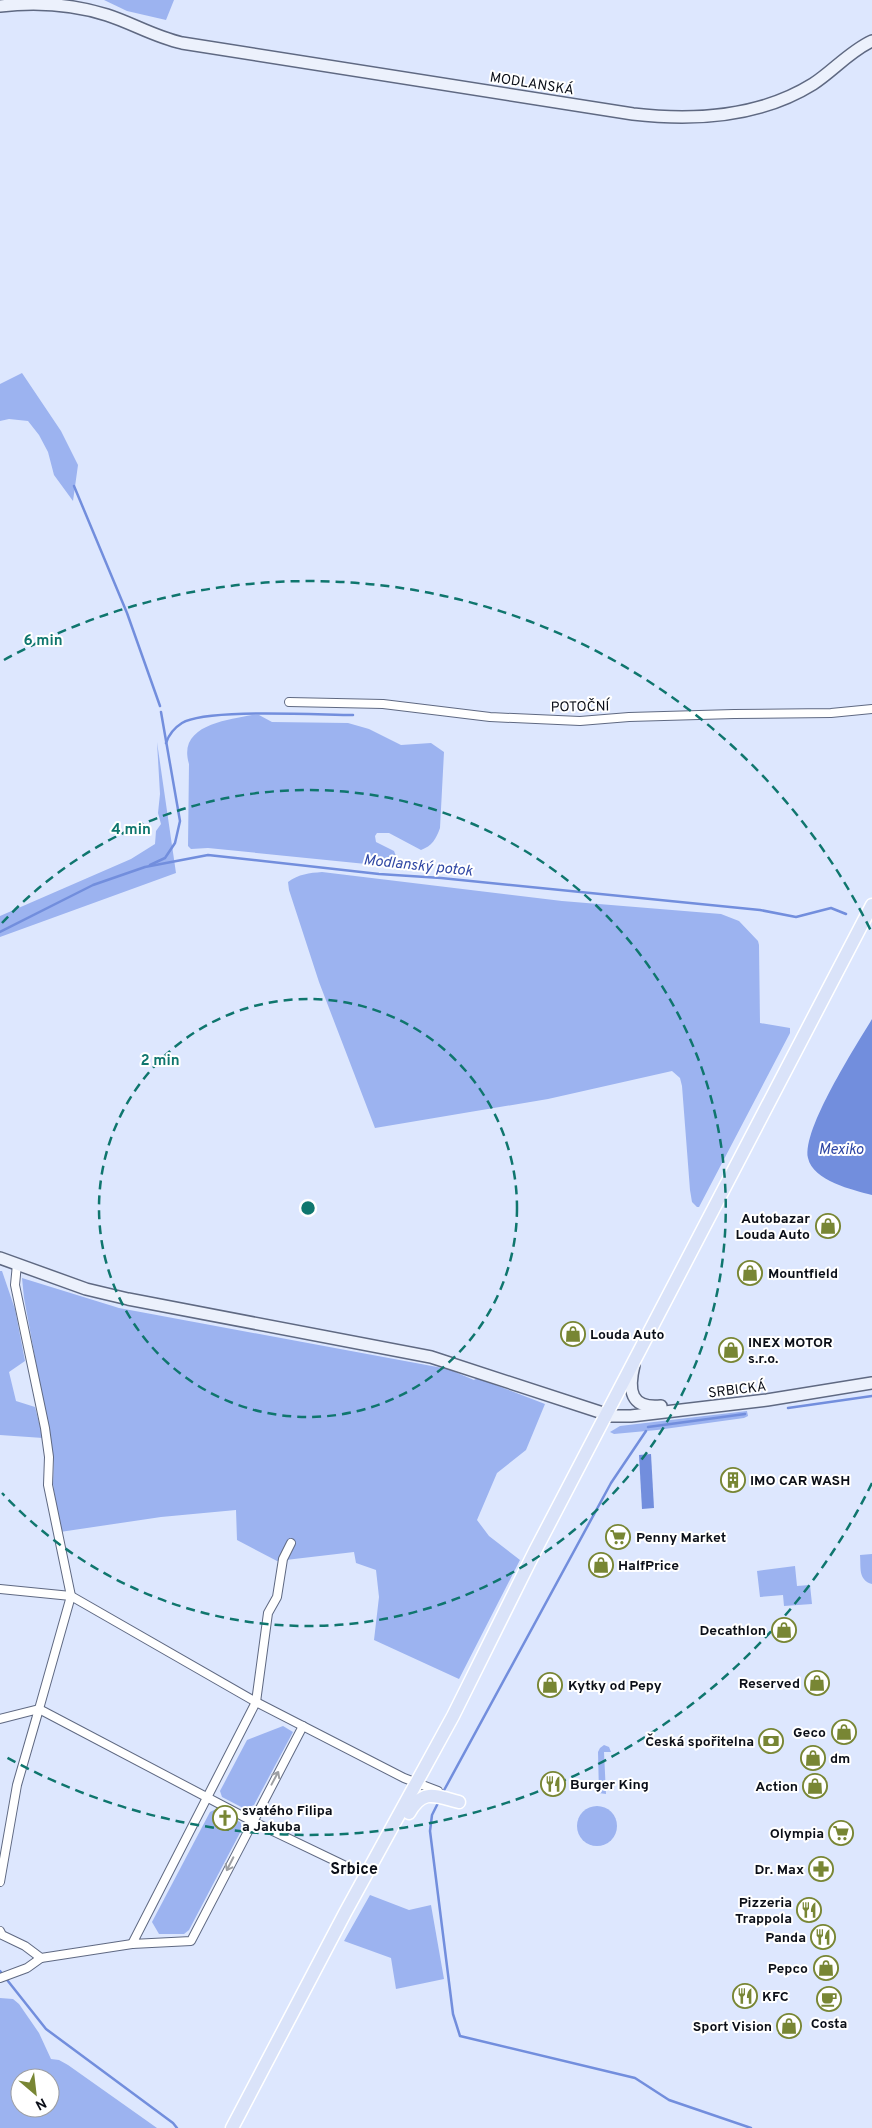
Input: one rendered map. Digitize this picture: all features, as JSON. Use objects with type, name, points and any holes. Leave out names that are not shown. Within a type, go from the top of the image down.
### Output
[{"type":"main road","points":[[232,2128],[417,1783],[606,1415],[872,906]]},
{"type":"main road","points":[[363,1881],[385,1854],[418,1799],[430,1795],[458,1802]]},
{"type":"street","name":"MODLANSKÁ","points":[[0,6],[36,4],[82,8],[107,15],[170,41],[548,101],[662,116],[722,114],[768,104],[810,85],[872,41]]},
{"type":"street","name":"POTOČNÍ","points":[[289,702],[383,704],[490,717],[580,721],[629,717],[823,714],[872,709]]},
{"type":"street","name":"SRBICKÁ","points":[[0,1258],[86,1288],[128,1299],[431,1357],[476,1370],[606,1415],[623,1417],[692,1410],[872,1383]]},
{"type":"street","points":[[0,1882],[17,1785],[71,1596],[48,1484],[49,1457],[46,1428],[15,1286],[17,1264]]},
{"type":"street","points":[[636,1358],[631,1386],[633,1395],[640,1404],[647,1407],[677,1406],[692,1410]]},
{"type":"street","points":[[132,1944],[256,1702],[268,1613],[277,1598],[283,1558],[292,1543]]},
{"type":"street","points":[[0,1589],[71,1596],[256,1702],[417,1783],[438,1791]]},
{"type":"street","points":[[0,1719],[38,1709],[252,1821],[350,1868]]},
{"type":"street","points":[[0,1978],[27,1968],[42,1958],[132,1944],[191,1941],[303,1726]]},
{"type":"street","points":[[0,1931],[2,1935],[25,1946],[42,1958]]},
{"type":"shaded area","points":[[104,0],[174,0],[166,20],[127,11]]},
{"type":"shaded area","points":[[22,373],[61,431],[78,465],[73,501],[54,475],[48,452],[39,435],[28,421],[9,419],[0,421],[0,384]]},
{"type":"shaded area","points":[[259,715],[272,722],[348,723],[369,729],[401,745],[431,743],[444,752],[440,828],[435,839],[421,850],[389,833],[377,833],[375,836],[376,842],[394,851],[396,856],[386,866],[208,848],[191,849],[188,846],[189,764],[187,751],[190,741],[197,733],[218,722]]},
{"type":"shaded area","points":[[157,742],[176,873],[0,937],[0,916],[131,859],[155,844],[156,831],[161,824],[158,813],[160,794]]},
{"type":"shaded area","points":[[322,872],[562,901],[721,914],[739,921],[758,941],[759,945],[760,1023],[790,1028],[790,1033],[699,1207],[692,1202],[690,1190],[682,1086],[680,1078],[672,1071],[548,1099],[375,1128],[319,982],[289,890],[288,882],[292,879],[304,874]]},
{"type":"shaded area","points":[[0,1271],[2,1271],[15,1309],[25,1361],[9,1372],[16,1401],[35,1407],[43,1438],[0,1435]]},
{"type":"shaded area","points":[[22,1278],[119,1308],[448,1369],[474,1380],[477,1378],[545,1404],[526,1450],[497,1473],[477,1520],[489,1536],[520,1560],[459,1679],[374,1640],[379,1597],[376,1570],[356,1563],[354,1552],[277,1561],[237,1540],[236,1510],[161,1517],[60,1532],[53,1484],[54,1460]]},
{"type":"shaded area","points":[[747,1411],[748,1416],[744,1418],[657,1430],[614,1434],[610,1432],[620,1426]]},
{"type":"shaded area","points":[[872,1554],[872,1584],[864,1580],[862,1576],[860,1555]]},
{"type":"shaded area","points":[[795,1566],[797,1586],[810,1585],[812,1604],[784,1606],[783,1595],[760,1597],[757,1571]]},
{"type":"shaded area","points":[[283,1726],[293,1732],[254,1805],[245,1809],[222,1797],[220,1791],[247,1740]]},
{"type":"shaded area","points":[[604,1745],[609,1747],[611,1752],[604,1752],[606,1794],[599,1793],[598,1752]]},
{"type":"shaded area","points":[[597,1806],[611,1812],[617,1826],[611,1840],[597,1846],[583,1840],[577,1826],[583,1812]]},
{"type":"shaded area","points":[[216,1809],[240,1822],[243,1827],[189,1930],[184,1934],[159,1934],[152,1922],[210,1812]]},
{"type":"shaded area","points":[[370,1895],[409,1910],[431,1905],[444,1979],[396,1989],[391,1958],[344,1941]]},
{"type":"shaded area","points":[[0,1998],[13,1999],[19,2004],[39,2033],[51,2059],[59,2060],[68,2065],[157,2128],[0,2128]]},
{"type":"water","name":"Mexiko","points":[[872,1019],[872,1195],[835,1183],[817,1173],[811,1166],[808,1158],[808,1145],[821,1108]]},
{"type":"water","points":[[651,1454],[654,1508],[642,1509],[639,1455]]},
{"type":"waterway","points":[[74,486],[127,613],[160,706]]},
{"type":"waterway","points":[[150,865],[165,858],[175,843],[180,821],[161,712]]},
{"type":"waterway","points":[[166,743],[172,731],[182,723],[195,718],[214,715],[264,713],[353,715]]},
{"type":"waterway","name":"Modlanský potok","points":[[0,932],[93,885],[145,867],[208,855],[379,874],[441,878],[760,910],[796,917],[831,908],[846,914]]},
{"type":"waterway","points":[[788,1408],[872,1396]]},
{"type":"waterway","points":[[648,1427],[745,1414]]},
{"type":"waterway","points":[[442,1794],[611,1483],[646,1431]]},
{"type":"waterway","points":[[439,1801],[432,1815],[430,1831],[453,2014],[460,2036],[635,2078],[669,2100],[751,2128]]},
{"type":"waterway","points":[[0,1971],[46,2029],[173,2123],[177,2128]]},
{"type":"place","name":"Autobazar Louda Auto","points":[[828,1226]]},
{"type":"place","name":"Mountfield","points":[[750,1273]]},
{"type":"place","name":"Louda Auto","points":[[573,1334]]},
{"type":"place","name":"INEX MOTOR s.r.o.","points":[[731,1350]]},
{"type":"place","name":"IMO CAR WASH","points":[[733,1480]]},
{"type":"place","name":"Penny Market","points":[[618,1537]]},
{"type":"place","name":"HalfPrice","points":[[601,1565]]},
{"type":"place","name":"Decathlon","points":[[784,1630]]},
{"type":"place","name":"Reserved","points":[[817,1683]]},
{"type":"place","name":"Kytky od Pepy","points":[[550,1685]]},
{"type":"place","name":"Geco","points":[[844,1732]]},
{"type":"place","name":"Česká spořitelna","points":[[771,1741]]},
{"type":"place","name":"dm","points":[[813,1758]]},
{"type":"place","name":"Burger King","points":[[553,1784]]},
{"type":"place","name":"Action","points":[[815,1786]]},
{"type":"place","name":"svatého Filipa a Jakuba","points":[[225,1818]]},
{"type":"place","name":"Olympia","points":[[841,1833]]},
{"type":"place","name":"Dr. Max","points":[[821,1869]]},
{"type":"place","name":"Pizzeria Trappola","points":[[809,1910]]},
{"type":"place","name":"Panda","points":[[823,1937]]},
{"type":"place","name":"Pepco","points":[[826,1968]]},
{"type":"place","name":"KFC","points":[[745,1996]]},
{"type":"place","name":"Costa","points":[[829,1999]]},
{"type":"place","name":"Sport Vision","points":[[789,2026]]},
{"type":"district","name":"Srbice","points":[[354,1868]]}]
